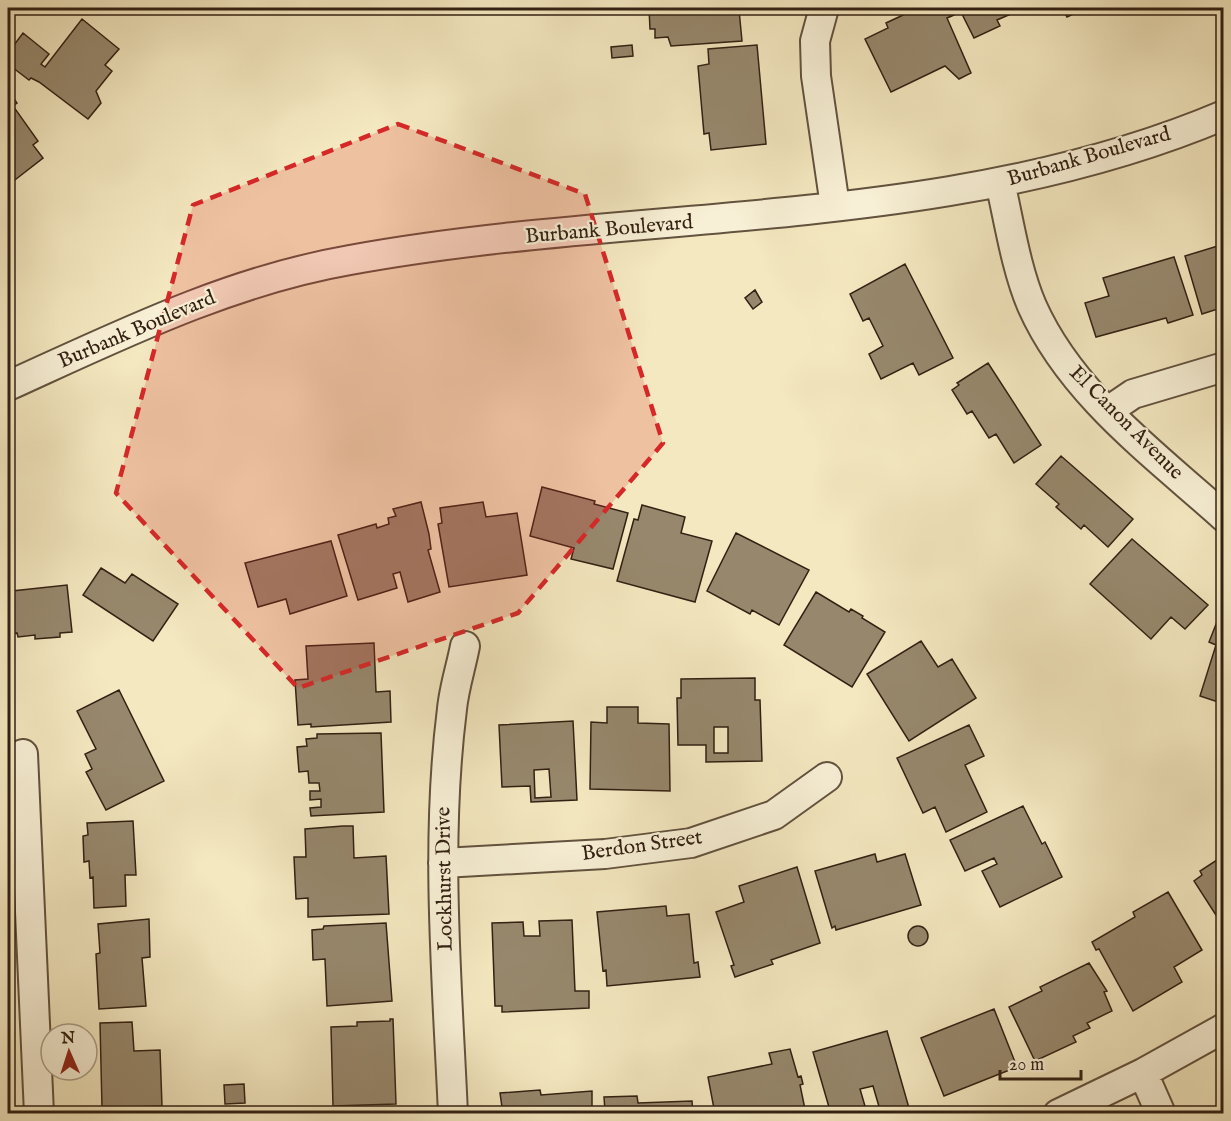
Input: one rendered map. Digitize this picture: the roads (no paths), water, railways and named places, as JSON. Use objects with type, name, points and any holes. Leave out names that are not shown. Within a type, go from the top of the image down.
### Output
[{"type":"street","points":[[824,8],[815,41],[816,76],[836,206]]},
{"type":"street","name":"Burbank Boulevard","points":[[8,386],[151,321],[242,286],[345,260],[432,246],[836,206],[1000,182],[1084,162],[1197,126],[1224,115]]},
{"type":"street","name":"El Canon Avenue","points":[[1000,182],[1032,305],[1059,356],[1091,395],[1224,517]]},
{"type":"street","points":[[1108,411],[1133,394],[1224,367]]},
{"type":"street","name":"Lockhurst Drive","points":[[453,1113],[443,863],[444,788],[452,706],[465,646]]},
{"type":"street","points":[[23,754],[39,1113]]},
{"type":"street","name":"Berdon Street","points":[[443,863],[605,854],[691,843],[774,815],[827,777]]},
{"type":"street","points":[[1058,1113],[1143,1073],[1224,1028]]},
{"type":"street","points":[[1143,1073],[1161,1113]]}]
